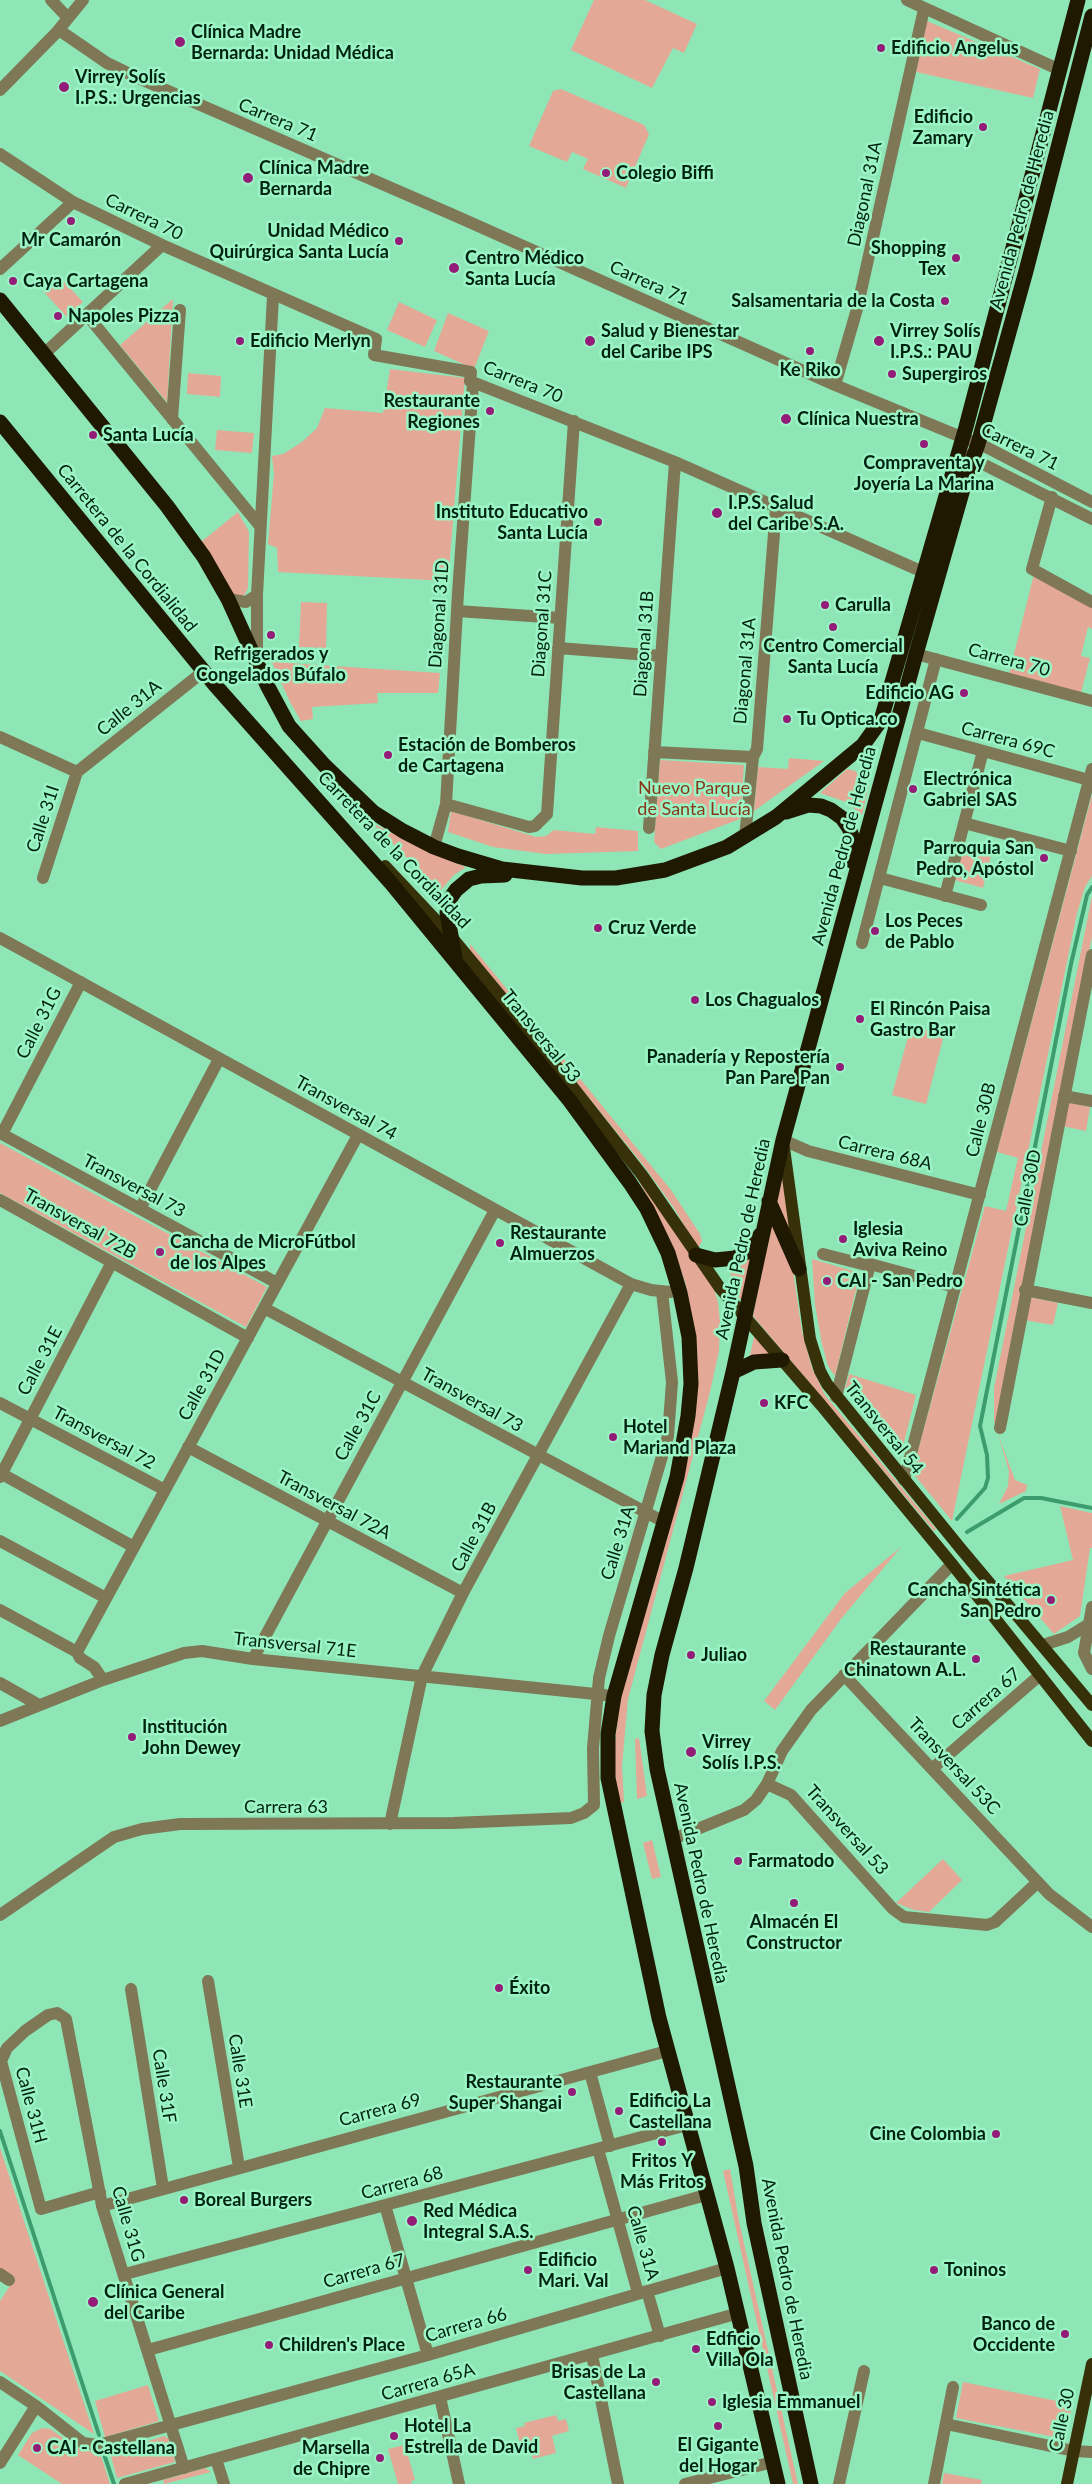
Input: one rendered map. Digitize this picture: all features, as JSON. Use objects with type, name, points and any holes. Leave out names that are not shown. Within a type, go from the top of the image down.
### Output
[{"type":"highway","name":"Avenida Pedro de Heredia","points":[[776,817],[863,745],[881,720],[959,445],[1078,0]]},
{"type":"highway","name":"Avenida Pedro de Heredia","points":[[811,2484],[759,2250],[746,2166],[662,1793],[654,1748],[652,1714],[654,1695],[733,1372],[783,1140],[916,654],[976,451],[1088,50],[1092,16]]},
{"type":"highway","name":"Carretera de la Cordialidad","points":[[0,300],[167,506],[204,557],[228,599],[289,726],[324,766],[373,812],[403,831],[434,847],[495,867],[549,875],[608,878],[650,874],[707,856],[746,837],[776,817]]},
{"type":"highway","name":"Carretera de la Cordialidad","points":[[0,422],[204,671],[340,823]]},
{"type":"highway","points":[[776,817],[808,805],[826,808],[842,818],[853,839],[850,892]]},
{"type":"highway","name":"Transversal 53","points":[[340,823],[593,1130],[630,1182],[657,1229],[680,1293]]},
{"type":"highway","points":[[456,962],[447,913],[449,900],[456,890],[469,880],[494,874],[549,875]]},
{"type":"highway","points":[[769,1201],[799,1269]]},
{"type":"highway","points":[[696,1255],[714,1260],[743,1254],[751,1250],[763,1227]]},
{"type":"highway","name":"Avenida Pedro de Heredia","points":[[680,1293],[688,1337],[690,1384],[681,1459],[614,1696],[607,1751],[608,1778],[621,1848],[667,2051],[739,2313],[778,2484]]},
{"type":"highway","points":[[733,1372],[754,1362],[782,1360]]},
{"type":"main road","name":"Carretera de la Cordialidad","points":[[340,823],[405,886],[450,935],[642,1175],[724,1293],[746,1316]]},
{"type":"main road","name":"Transversal 54","points":[[783,1140],[799,1269],[813,1354],[827,1384],[941,1525],[1092,1705]]},
{"type":"main road","name":"Transversal 54","points":[[746,1316],[950,1561],[1092,1741]]},
{"type":"main road","name":"Calle 30","points":[[1067,2484],[1092,2364]]},
{"type":"street","points":[[52,0],[68,18]]},
{"type":"street","points":[[0,90],[59,30],[82,0]]},
{"type":"street","points":[[906,0],[1060,70]]},
{"type":"street","name":"Diagonal 31A","points":[[835,386],[857,309],[924,9]]},
{"type":"street","name":"Carrera 71","points":[[59,30],[108,63],[136,77],[449,213],[835,386],[959,445],[1092,502]]},
{"type":"street","name":"Carrera 70","points":[[0,154],[73,202],[273,296],[376,340],[374,356],[471,372],[470,381],[474,383],[574,420],[675,462],[923,572]]},
{"type":"street","points":[[0,269],[73,202]]},
{"type":"street","points":[[44,354],[162,245]]},
{"type":"street","points":[[257,662],[260,526],[273,296]]},
{"type":"street","points":[[172,419],[180,310]]},
{"type":"street","points":[[87,315],[260,526]]},
{"type":"street","name":"Diagonal 31D","points":[[434,847],[446,804],[456,611],[474,383]]},
{"type":"street","name":"Diagonal 31C","points":[[446,804],[521,826],[535,826],[547,814],[574,420]]},
{"type":"street","name":"Carrera 71","points":[[976,451],[1052,498],[1092,519]]},
{"type":"street","name":"Diagonal 31B","points":[[648,828],[675,462]]},
{"type":"street","points":[[1052,498],[1032,569],[1092,602]]},
{"type":"street","name":"Diagonal 31A","points":[[746,837],[753,757],[757,749],[776,508]]},
{"type":"street","points":[[228,599],[246,602],[257,595]]},
{"type":"street","points":[[456,611],[560,618]]},
{"type":"street","points":[[558,648],[661,656]]},
{"type":"street","name":"Carrera 70","points":[[916,654],[1092,701]]},
{"type":"street","points":[[862,943],[936,659]]},
{"type":"street","name":"Calle 31A","points":[[77,772],[204,671]]},
{"type":"street","name":"Carrera 69C","points":[[918,733],[983,751],[1090,774]]},
{"type":"street","points":[[0,737],[77,772]]},
{"type":"street","points":[[945,896],[983,751]]},
{"type":"street","points":[[654,752],[753,757]]},
{"type":"street","name":"Calle 31I","points":[[43,878],[77,772]]},
{"type":"street","name":"Calle 30B","points":[[904,1480],[1090,774]]},
{"type":"street","points":[[964,823],[1071,851]]},
{"type":"street","points":[[880,878],[981,906]]},
{"type":"street","name":"Transversal 74","points":[[0,938],[631,1284],[662,1292],[680,1293]]},
{"type":"street","name":"Calle 30D","points":[[1000,1428],[1092,955]]},
{"type":"street","name":"Calle 31G","points":[[1,1134],[81,982]]},
{"type":"street","points":[[140,1209],[219,1059]]},
{"type":"street","points":[[1064,1096],[1092,1101]]},
{"type":"street","name":"Transversal 73","points":[[1,1134],[277,1283]]},
{"type":"street","name":"Calle 31D","points":[[77,1652],[358,1135]]},
{"type":"street","name":"Carrera 68A","points":[[783,1140],[808,1151],[980,1195]]},
{"type":"street","name":"Transversal 72B","points":[[0,1200],[248,1338]]},
{"type":"street","name":"Calle 31C","points":[[253,1659],[495,1210]]},
{"type":"street","points":[[823,1254],[955,1287]]},
{"type":"street","name":"Calle 31E","points":[[1,1475],[112,1262]]},
{"type":"street","points":[[836,1397],[870,1265]]},
{"type":"street","name":"Calle 31B","points":[[390,1824],[422,1676],[463,1593],[631,1284]]},
{"type":"street","points":[[1026,1290],[1092,1303]]},
{"type":"street","name":"Calle 31A","points":[[594,1805],[593,1748],[597,1694],[608,1636],[668,1436],[672,1406],[670,1356],[662,1292]]},
{"type":"street","name":"Transversal 73","points":[[264,1308],[664,1522]]},
{"type":"street","name":"Transversal 72","points":[[0,1403],[165,1490]]},
{"type":"street","name":"Transversal 72A","points":[[188,1447],[463,1593]]},
{"type":"street","points":[[1,1475],[134,1547]]},
{"type":"street","points":[[0,1541],[106,1598]]},
{"type":"street","points":[[672,1837],[744,1810],[756,1800],[767,1784],[774,1764],[796,1730],[844,1675],[950,1561]]},
{"type":"street","points":[[1092,1607],[1084,1653],[1092,1669]]},
{"type":"street","points":[[0,1610],[77,1652],[80,1658],[94,1667],[103,1680],[0,1721]]},
{"type":"street","points":[[1043,1645],[1068,1637],[1089,1624]]},
{"type":"street","name":"Transversal 71E","points":[[103,1680],[184,1653],[202,1651],[253,1659],[614,1696]]},
{"type":"street","name":"Transversal 53C","points":[[844,1675],[1038,1882],[1059,1903],[1092,1927]]},
{"type":"street","name":"Carrera 67","points":[[933,1768],[1040,1675]]},
{"type":"street","points":[[0,1683],[39,1705]]},
{"type":"street","name":"Transversal 54","points":[[1075,1683],[1092,1695]]},
{"type":"street","name":"Transversal 53","points":[[767,1784],[791,1795],[893,1909],[904,1917],[987,1925],[995,1922],[1038,1882]]},
{"type":"street","name":"Carrera 63","points":[[0,1915],[114,1837],[142,1829],[180,1824],[390,1824],[571,1818],[584,1813],[594,1805]]},
{"type":"street","name":"Calle 31E","points":[[208,1981],[239,2167]]},
{"type":"street","name":"Calle 31F","points":[[131,1989],[163,2188]]},
{"type":"street","name":"Calle 31G","points":[[37,2022],[57,2013],[66,2019],[102,2206],[125,2274],[184,2468]]},
{"type":"street","name":"Calle 31H","points":[[37,2022],[8,2048],[1,2061],[41,2209],[100,2192]]},
{"type":"street","name":"Carrera 69","points":[[102,2206],[667,2051]]},
{"type":"street","name":"Calle 31A","points":[[590,2072],[618,2221],[660,2336]]},
{"type":"street","name":"Carrera 68","points":[[125,2274],[687,2125]]},
{"type":"street","name":"Carrera 67","points":[[148,2350],[706,2195]]},
{"type":"street","points":[[385,2205],[428,2355]]},
{"type":"street","name":"Carrera 66","points":[[36,2406],[82,2443],[98,2445],[428,2355],[727,2268]]},
{"type":"street","name":"Carrera 65A","points":[[125,2484],[739,2313]]},
{"type":"street","points":[[592,2355],[618,2484]]},
{"type":"street","points":[[839,2484],[864,2371]]},
{"type":"street","points":[[0,2382],[36,2406],[0,2463]]},
{"type":"street","points":[[934,2484],[953,2387]]},
{"type":"street","points":[[440,2397],[459,2484]]},
{"type":"street","points":[[946,2424],[1074,2451],[1092,2452]]},
{"type":"street","points":[[216,2459],[224,2484]]},
{"type":"street","points":[[685,2484],[773,2462]]},
{"type":"green space","points":[[594,0],[645,0],[697,24],[684,53],[673,48],[652,88],[571,50]]},
{"type":"green space","points":[[927,21],[1040,69],[1033,98],[916,72]]},
{"type":"green space","points":[[561,89],[644,125],[649,134],[626,188],[583,169],[588,159],[572,152],[567,162],[529,146],[553,91]]},
{"type":"green space","points":[[59,276],[83,302],[67,317],[43,291]]},
{"type":"green space","points":[[173,299],[167,402],[120,345]]},
{"type":"green space","points":[[399,302],[437,320],[425,347],[387,330]]},
{"type":"green space","points":[[448,313],[489,331],[474,369],[434,351]]},
{"type":"green space","points":[[390,369],[465,378],[448,581],[278,572],[277,548],[268,544],[274,474],[272,456],[283,454],[302,442],[317,428],[325,408],[383,413]]},
{"type":"green space","points":[[188,373],[221,376],[220,397],[187,394]]},
{"type":"green space","points":[[217,430],[254,433],[252,453],[215,450]]},
{"type":"green space","points":[[238,512],[249,532],[248,588],[241,597],[234,596],[201,542]]},
{"type":"green space","points":[[1034,574],[1092,606],[1092,629],[1088,627],[1081,656],[1090,658],[1081,693],[1009,674]]},
{"type":"green space","points":[[301,602],[327,603],[326,648],[299,647]]},
{"type":"green space","points":[[272,662],[440,673],[438,693],[377,693],[378,703],[312,707],[313,719],[301,721]]},
{"type":"green space","points":[[789,758],[824,761],[754,811],[758,767],[788,769]]},
{"type":"green space","name":"Nuevo Parque de Santa Lucía","points":[[660,760],[744,765],[740,819],[661,849],[654,842]]},
{"type":"green space","points":[[847,769],[855,771],[869,785],[862,815],[846,802],[820,793]]},
{"type":"green space","points":[[1092,795],[1092,876],[1085,887],[1077,913],[952,1521],[912,1472],[985,1206],[1006,1211],[1018,1158],[997,1152]]},
{"type":"green space","points":[[451,811],[536,837],[546,836],[554,830],[595,834],[596,827],[638,831],[638,851],[546,854],[493,847],[448,832]]},
{"type":"green space","points":[[372,823],[466,867],[454,875],[440,891]]},
{"type":"green space","points":[[961,842],[992,851],[983,888],[951,879]]},
{"type":"green space","points":[[1092,896],[1092,937],[996,1428],[994,1421],[994,1388]]},
{"type":"green space","points":[[470,944],[671,1190],[700,1234],[702,1241],[700,1245],[697,1247],[674,1208],[644,1166],[470,951]]},
{"type":"green space","points":[[911,1026],[944,1035],[926,1104],[892,1095]]},
{"type":"green space","points":[[1066,1102],[1090,1107],[1086,1131],[1062,1126]]},
{"type":"green space","points":[[0,1143],[267,1287],[246,1327],[0,1193]]},
{"type":"green space","points":[[633,1170],[713,1286],[718,1302],[720,1322],[719,1351],[710,1392],[628,1699],[622,1766],[624,1802],[619,1803],[613,1763],[619,1701],[684,1473],[692,1317],[685,1282],[670,1240]]},
{"type":"green space","points":[[784,1170],[790,1238],[774,1202]]},
{"type":"green space","points":[[771,1220],[792,1264],[802,1332],[812,1368],[825,1395],[936,1529],[934,1531],[753,1316]]},
{"type":"green space","points":[[754,1258],[746,1303],[735,1295],[729,1265]]},
{"type":"green space","points":[[812,1259],[860,1273],[835,1376],[828,1366],[822,1344],[815,1305]]},
{"type":"green space","points":[[1029,1297],[1058,1303],[1053,1325],[1024,1320]]},
{"type":"green space","points":[[755,1332],[772,1355],[749,1360]]},
{"type":"green space","points":[[849,1374],[916,1395],[900,1458],[845,1389]]},
{"type":"green space","points":[[998,1435],[1015,1480],[1027,1485],[1026,1491],[999,1504],[1008,1486],[1009,1471]]},
{"type":"green space","points":[[1060,1506],[1092,1513],[1092,1548],[1090,1548],[1080,1616],[1054,1634],[1004,1576],[1073,1560]]},
{"type":"green space","points":[[901,1547],[841,1619],[775,1710],[764,1701],[845,1593]]},
{"type":"green space","points":[[639,1738],[647,1796],[637,1799],[635,1739]]},
{"type":"green space","points":[[652,1840],[661,1877],[652,1879],[643,1843]]},
{"type":"green space","points":[[943,1859],[962,1880],[929,1912],[914,1910],[896,1903]]},
{"type":"green space","points":[[0,2148],[94,2434],[0,2371],[0,2301],[15,2278],[0,2268]]},
{"type":"green space","points":[[730,2169],[739,2221],[798,2484],[793,2484],[723,2171]]},
{"type":"green space","points":[[963,2382],[1072,2404],[1065,2439],[956,2418]]},
{"type":"green space","points":[[148,2385],[159,2421],[105,2437],[95,2401]]},
{"type":"green space","points":[[556,2415],[558,2421],[566,2419],[569,2431],[552,2436],[556,2453],[533,2459],[529,2445],[521,2447],[516,2428],[525,2426],[524,2423]]},
{"type":"green space","points":[[42,2428],[50,2429],[82,2450],[100,2453],[110,2484],[62,2484],[18,2455],[32,2433]]},
{"type":"green space","points":[[164,2436],[168,2438],[175,2462],[117,2478],[110,2453]]},
{"type":"green space","points":[[405,2445],[415,2480],[411,2481],[412,2484],[398,2484],[388,2449]]},
{"type":"green space","points":[[205,2468],[211,2472],[164,2484],[163,2480]]},
{"type":"green space","points":[[944,2473],[982,2480],[981,2484],[942,2484]]},
{"type":"waterway","points":[[957,1519],[985,1488],[988,1478],[987,1455],[980,1426],[1071,964],[1087,895],[1092,887]]},
{"type":"waterway","points":[[967,1532],[1024,1498],[1041,1498],[1092,1508]]},
{"type":"waterway","points":[[0,2131],[99,2435]]},
{"type":"waterway","points":[[104,2454],[114,2484]]},
{"type":"place","name":"Clínica Madre Bernarda: Unidad Médica","points":[[180,42]]},
{"type":"place","name":"Edificio Angelus","points":[[881,48]]},
{"type":"place","name":"Virrey Solís I.P.S.: Urgencias","points":[[64,87]]},
{"type":"place","name":"Edificio Zamary","points":[[983,127]]},
{"type":"place","name":"Colegio Biffi","points":[[606,173]]},
{"type":"place","name":"Clínica Madre Bernarda","points":[[248,178]]},
{"type":"place","name":"Mr Camarón","points":[[71,221]]},
{"type":"place","name":"Unidad Médico Quirúrgica Santa Lucía","points":[[399,241]]},
{"type":"place","name":"Shopping Tex","points":[[956,258]]},
{"type":"place","name":"Centro Médico Santa Lucía","points":[[454,268]]},
{"type":"place","name":"Caya Cartagena","points":[[13,281]]},
{"type":"place","name":"Salsamentaria de la Costa","points":[[945,301]]},
{"type":"place","name":"Napoles Pizza","points":[[58,316]]},
{"type":"place","name":"Edificio Merlyn","points":[[240,341]]},
{"type":"place","name":"Salud y Bienestar del Caribe IPS","points":[[590,341]]},
{"type":"place","name":"Virrey Solís I.P.S.: PAU","points":[[879,341]]},
{"type":"place","name":"Ke Riko","points":[[810,351]]},
{"type":"place","name":"Supergiros","points":[[892,374]]},
{"type":"place","name":"Restaurante Regiones","points":[[490,411]]},
{"type":"place","name":"Clínica Nuestra","points":[[786,419]]},
{"type":"place","name":"Santa Lucía","points":[[93,435]]},
{"type":"place","name":"Compraventa y Joyería La Marina","points":[[924,444]]},
{"type":"place","name":"I.P.S. Salud del Caribe S.A.","points":[[717,513]]},
{"type":"place","name":"Instituto Educativo Santa Lucía","points":[[598,522]]},
{"type":"place","name":"Carulla","points":[[825,605]]},
{"type":"place","name":"Centro Comercial Santa Lucía","points":[[833,627]]},
{"type":"place","name":"Refrigerados y Congelados Búfalo","points":[[271,635]]},
{"type":"place","name":"Edificio AG","points":[[964,693]]},
{"type":"place","name":"Tu Optica.co","points":[[787,719]]},
{"type":"place","name":"Estación de Bomberos de Cartagena","points":[[388,755]]},
{"type":"place","name":"Electrónica Gabriel SAS","points":[[913,789]]},
{"type":"place","name":"Parroquia San Pedro, Apóstol","points":[[1044,858]]},
{"type":"place","name":"Cruz Verde","points":[[598,928]]},
{"type":"place","name":"Los Peces de Pablo","points":[[875,931]]},
{"type":"place","name":"Los Chagualos","points":[[695,1000]]},
{"type":"place","name":"El Rincón Paisa Gastro Bar","points":[[860,1019]]},
{"type":"place","name":"Panadería y Repostería Pan Pare Pan","points":[[840,1067]]},
{"type":"place","name":"Iglesia Aviva Reino","points":[[843,1239]]},
{"type":"place","name":"Restaurante Almuerzos","points":[[500,1243]]},
{"type":"place","name":"Cancha de MicroFútbol de los Alpes","points":[[160,1252]]},
{"type":"place","name":"CAI - San Pedro","points":[[827,1281]]},
{"type":"place","name":"KFC","points":[[764,1403]]},
{"type":"place","name":"Hotel Mariand Plaza","points":[[613,1437]]},
{"type":"place","name":"Cancha Sintética San Pedro","points":[[1051,1600]]},
{"type":"place","name":"Juliao","points":[[691,1655]]},
{"type":"place","name":"Restaurante Chinatown A.L.","points":[[976,1659]]},
{"type":"place","name":"Institución John Dewey","points":[[132,1737]]},
{"type":"place","name":"Virrey Solís I.P.S.","points":[[691,1752]]},
{"type":"place","name":"Farmatodo","points":[[738,1861]]},
{"type":"place","name":"Almacén El Constructor","points":[[794,1903]]},
{"type":"place","name":"Éxito","points":[[499,1988]]},
{"type":"place","name":"Restaurante Super Shangai","points":[[572,2092]]},
{"type":"place","name":"Edificio La Castellana","points":[[619,2111]]},
{"type":"place","name":"Cine Colombia","points":[[996,2134]]},
{"type":"place","name":"Fritos Y Más Fritos","points":[[662,2142]]},
{"type":"place","name":"Boreal Burgers","points":[[184,2200]]},
{"type":"place","name":"Red Médica Integral S.A.S.","points":[[412,2221]]},
{"type":"place","name":"Edificio Mari. Val","points":[[528,2270]]},
{"type":"place","name":"Toninos","points":[[934,2270]]},
{"type":"place","name":"Clínica General del Caribe","points":[[93,2302]]},
{"type":"place","name":"Banco de Occidente","points":[[1065,2334]]},
{"type":"place","name":"Children's Place","points":[[269,2345]]},
{"type":"place","name":"Edficio Villa Ola","points":[[696,2349]]},
{"type":"place","name":"Brisas de La Castellana","points":[[656,2382]]},
{"type":"place","name":"Iglesia Emmanuel","points":[[712,2402]]},
{"type":"place","name":"El Gigante del Hogar","points":[[718,2426]]},
{"type":"place","name":"Hotel La Estrella de David","points":[[394,2436]]},
{"type":"place","name":"CAI - Castellana","points":[[37,2448]]},
{"type":"place","name":"Marsella de Chipre","points":[[380,2458]]}]
